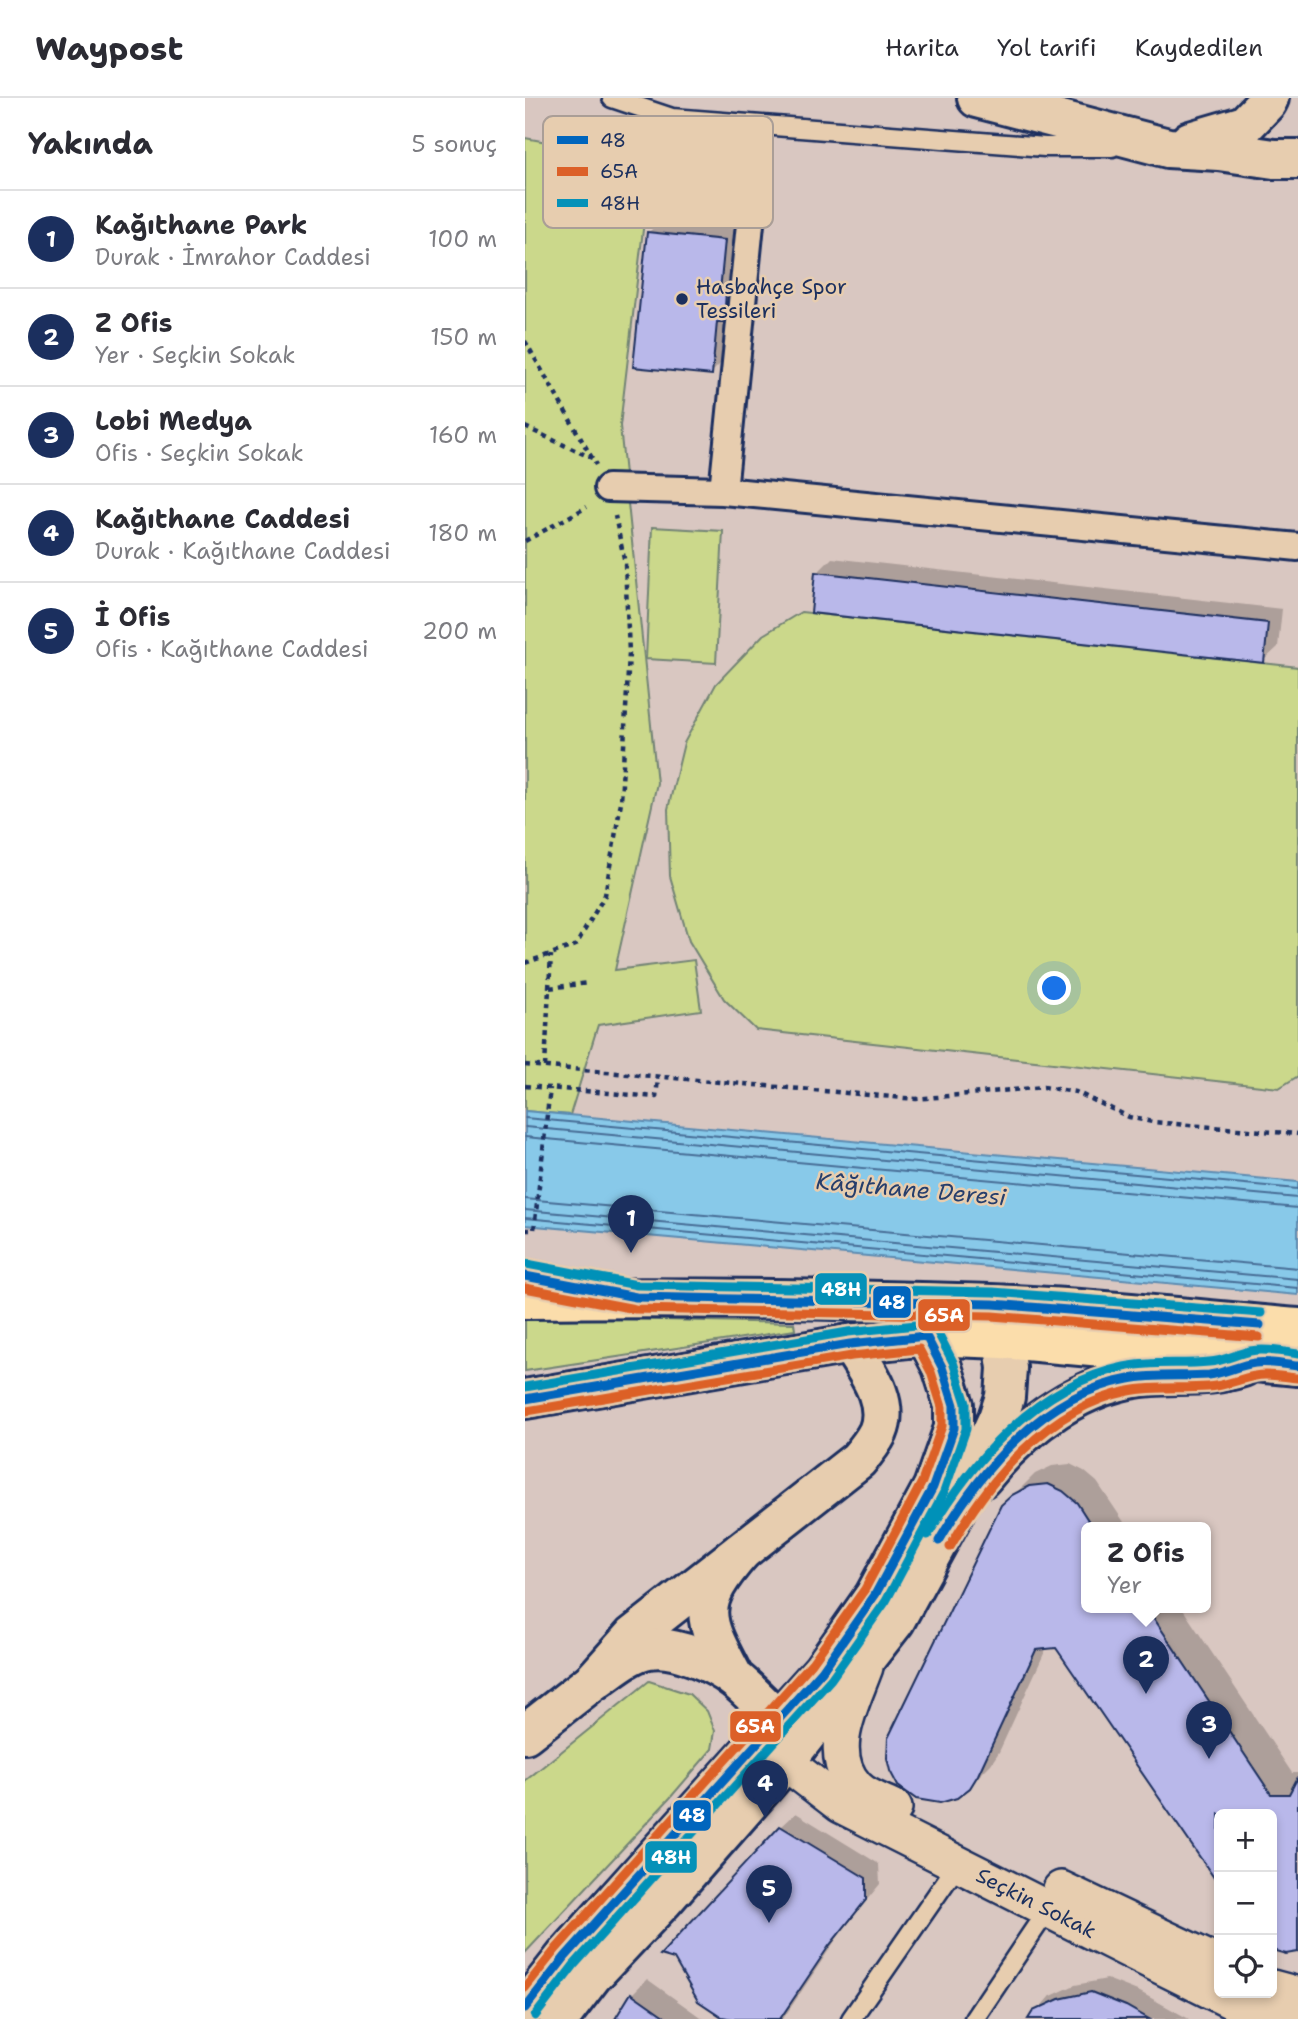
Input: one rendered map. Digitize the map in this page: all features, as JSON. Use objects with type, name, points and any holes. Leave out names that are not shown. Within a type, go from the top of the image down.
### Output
[{"type":"main road","points":[[977,98],[1168,148],[1298,159]]},
{"type":"main road","points":[[1168,148],[1245,125],[1269,98]]},
{"type":"main road","points":[[525,1276],[636,1297]]},
{"type":"main road","points":[[525,1299],[636,1297],[998,1322],[1254,1363],[1298,1366]]},
{"type":"main road","points":[[525,1399],[850,1344],[926,1336],[998,1322],[1103,1311],[1298,1328]]},
{"type":"main road","points":[[559,2019],[592,1976],[785,1762],[895,1621],[954,1513],[998,1419],[1005,1397],[1007,1368],[998,1322]]},
{"type":"main road","points":[[525,2008],[565,1957],[822,1671],[875,1595],[933,1487],[954,1428],[954,1405],[942,1367],[926,1336]]},
{"type":"main road","points":[[593,1681],[633,1636],[858,1461],[877,1433],[882,1416],[880,1400],[871,1378],[850,1344]]},
{"type":"main road","points":[[954,1513],[991,1466],[1018,1440],[1040,1420],[1087,1391],[1137,1377],[1203,1376],[1254,1363]]},
{"type":"main road","points":[[734,1678],[707,1618],[711,1593],[720,1577],[741,1552]]},
{"type":"main road","points":[[525,1734],[593,1681],[635,1653],[652,1648],[673,1650],[699,1658],[734,1678],[778,1720],[778,1737],[785,1762]]},
{"type":"street","points":[[723,492],[750,228]]},
{"type":"street","points":[[610,495],[723,492],[1298,547]]},
{"type":"street","name":"Seçkin Sokak","points":[[869,1654],[842,1731],[846,1773],[856,1788],[1245,2008],[1272,2017],[1298,2019]]},
{"type":"street","name":"Seçkin Sokak","points":[[785,1762],[841,1805],[958,1864],[1054,1898],[1214,1962]]},
{"type":"street","points":[[1277,1989],[1298,1995]]},
{"type":"lane","points":[[612,98],[666,116]]},
{"type":"lane","points":[[773,126],[1045,147],[1168,148]]},
{"type":"lane","points":[[851,2019],[958,1864]]},
{"type":"lane","points":[[974,2019],[1054,1898]]},
{"type":"path","points":[[525,341],[610,495],[625,563],[629,653],[621,802],[605,895],[576,945],[525,963]]},
{"type":"path","points":[[525,427],[592,459]]},
{"type":"path","points":[[525,541],[610,495]]},
{"type":"path","points":[[545,1067],[551,955]]},
{"type":"path","points":[[549,988],[588,983]]},
{"type":"path","points":[[525,1065],[916,1099],[1044,1087],[1076,1092],[1129,1117],[1152,1122],[1298,1135]]},
{"type":"path","points":[[525,1086],[656,1097],[658,1078]]},
{"type":"path","points":[[525,1230],[534,1230],[550,1088]]},
{"type":"green space","points":[[525,138],[543,141],[543,228],[643,228],[620,426],[657,783],[615,970],[694,960],[701,1010],[598,1025],[570,1115],[525,1111]]},
{"type":"green space","points":[[652,527],[723,531],[716,663],[646,659]]},
{"type":"green space","points":[[801,612],[1298,667],[1298,1076],[1279,1088],[756,1030],[724,999],[689,941],[670,876],[668,809],[684,743],[716,684],[763,635]]},
{"type":"green space","points":[[525,1317],[794,1323],[795,1330],[525,1371]]},
{"type":"green space","points":[[649,1681],[689,1694],[707,1711],[715,1731],[712,1749],[670,1798],[525,1953],[525,1781]]},
{"type":"water","name":"Kâğıthane Deresi","points":[[525,1111],[1298,1182],[1298,1295],[525,1225]]},
{"type":"building","name":"Hasbahçe Spor Tessileri","points":[[647,232],[725,240],[720,291],[726,291],[725,307],[723,322],[717,322],[712,375],[633,367]]},
{"type":"building","points":[[815,572],[1268,623],[1264,663],[811,613]]},
{"type":"building","points":[[1048,1484],[1063,1491],[1077,1503],[1089,1522],[1081,1522],[1081,1613],[1150,1613],[1271,1794],[1289,1794],[1298,1777],[1298,1952],[1286,1954],[1277,1951],[1277,1809],[1214,1809],[1214,1878],[1056,1648],[1036,1650],[970,1788],[957,1798],[940,1803],[916,1799],[898,1786],[887,1758],[888,1738],[1001,1505],[1029,1486]]},
{"type":"building","points":[[780,1826],[866,1878],[866,1900],[829,1946],[780,2019],[722,2017],[698,2001],[674,1959],[660,1955]]},
{"type":"building","points":[[1091,1992],[1149,2019],[1028,2019],[1033,2011],[1059,1999]]},
{"type":"building","points":[[631,1993],[668,2019],[615,2019]]},
{"type":"transit line","name":"48H","points":[[527,1264],[637,1285],[993,1292],[1261,1313]]},
{"type":"transit line","name":"48","points":[[525,1276],[636,1297],[993,1304],[1260,1325]]},
{"type":"transit line","name":"65A","points":[[525,1288],[635,1309],[992,1316],[1259,1337]]},
{"type":"transit line","name":"48H","points":[[525,1387],[848,1332],[926,1324],[936,1329],[953,1362],[966,1403],[966,1429],[944,1492],[886,1601],[831,1679],[574,1965],[535,2016]]},
{"type":"transit line","name":"48","points":[[525,1399],[850,1344],[926,1336],[942,1367],[954,1405],[954,1428],[933,1487],[875,1595],[822,1671],[565,1957],[525,2008]]},
{"type":"transit line","name":"65A","points":[[525,1988],[556,1949],[812,1663],[865,1589],[922,1482],[942,1426],[942,1407],[931,1372],[919,1349],[852,1356],[527,1411]]},
{"type":"transit line","name":"48H","points":[[928,1535],[964,1480],[986,1454],[1009,1430],[1062,1390],[1092,1376],[1135,1365],[1198,1363],[1256,1350],[1298,1354]]},
{"type":"transit line","name":"48","points":[[939,1541],[955,1514],[994,1462],[1042,1418],[1069,1401],[1098,1387],[1139,1377],[1209,1375],[1260,1363],[1298,1366]]},
{"type":"transit line","name":"65A","points":[[950,1547],[1002,1472],[1047,1429],[1072,1413],[1100,1400],[1139,1389],[1198,1388],[1260,1375],[1297,1378]]},
{"type":"place","name":"Hasbahçe Spor Tessileri","points":[[682,299]]},
{"type":"place","name":"Kağıthane Park","points":[[631,1253]]},
{"type":"place","name":"Z Ofis","points":[[1146,1694]]},
{"type":"place","name":"Lobi Medya","points":[[1209,1759]]},
{"type":"place","name":"Kağıthane Caddesi","points":[[765,1818]]},
{"type":"place","name":"İ Ofis","points":[[769,1923]]}]
